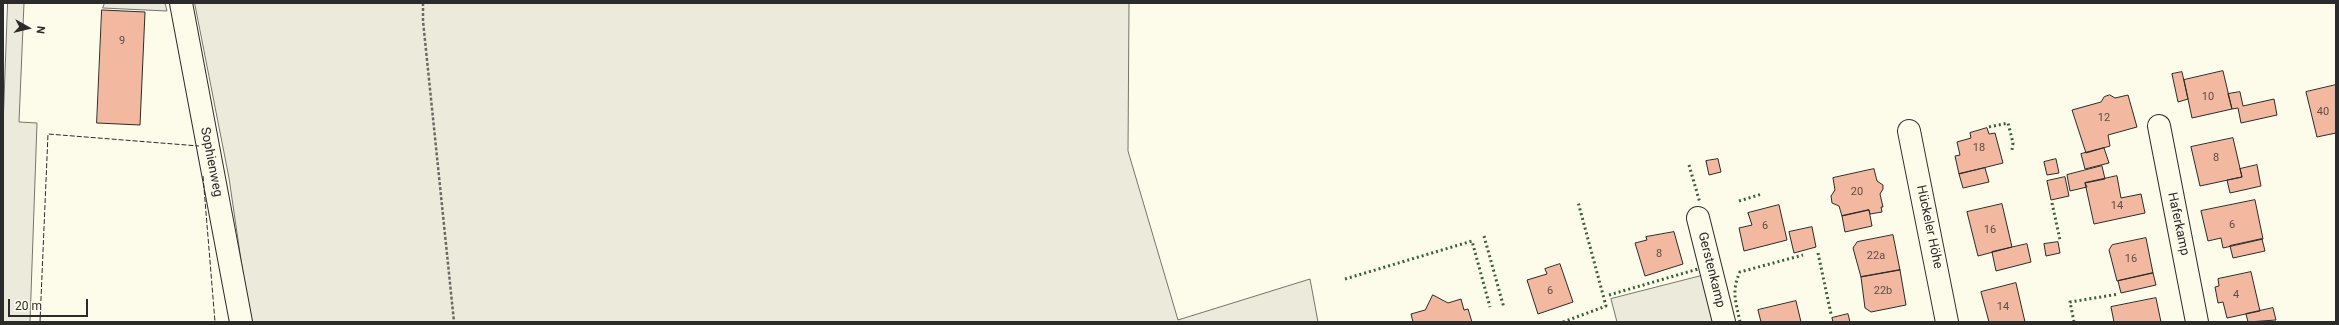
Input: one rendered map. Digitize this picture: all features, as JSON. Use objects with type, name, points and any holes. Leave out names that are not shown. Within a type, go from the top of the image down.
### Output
[{"type":"street","name":"Sophienweg","points":[[181,3],[241,322]]},
{"type":"street","name":"Haferkamp","points":[[2159,126],[2197,322]]},
{"type":"street","name":"Hückeler Höhe","points":[[1909,131],[1946,322]]},
{"type":"street","name":"Gerstenkamp","points":[[1698,218],[1724,322]]},
{"type":"path","points":[[423,3],[423,22],[454,322]]},
{"type":"shaded area","points":[[8,3],[24,3],[19,122],[37,123],[30,322],[3,322],[3,127]]},
{"type":"shaded area","points":[[105,3],[165,3],[167,11],[103,8]]},
{"type":"shaded area","points":[[195,3],[1129,3],[1128,151],[1178,320],[1310,279],[1318,322],[250,322],[229,178]]},
{"type":"shaded area","points":[[1705,275],[1717,322],[1617,322],[1611,299]]},
{"type":"building","points":[[102,10],[145,12],[140,125],[97,123]]},
{"type":"building","points":[[2223,71],[2232,109],[2192,118],[2184,80]]},
{"type":"building","points":[[2182,72],[2188,99],[2178,102],[2172,74]]},
{"type":"building","points":[[2336,85],[2336,133],[2317,137],[2306,92]]},
{"type":"building","points":[[2240,92],[2243,106],[2274,99],[2277,115],[2241,123],[2238,108],[2232,109],[2228,94]]},
{"type":"building","points":[[2110,95],[2115,98],[2128,95],[2137,127],[2108,135],[2110,146],[2086,153],[2072,110],[2101,102],[2104,97]]},
{"type":"building","points":[[1987,128],[1989,134],[1995,133],[2003,163],[1959,174],[1955,156],[1960,155],[1957,142],[1971,138],[1970,133]]},
{"type":"building","points":[[2233,138],[2242,177],[2200,186],[2191,147]]},
{"type":"building","points":[[2104,148],[2109,163],[2085,169],[2081,154]]},
{"type":"building","points":[[1718,159],[1721,172],[1709,175],[1706,161]]},
{"type":"building","points":[[2056,159],[2059,173],[2047,175],[2044,162]]},
{"type":"building","points":[[2257,165],[2261,186],[2230,193],[2227,180],[2242,177],[2240,169]]},
{"type":"building","points":[[2102,166],[2105,179],[2085,183],[2087,187],[2070,191],[2067,175]]},
{"type":"building","points":[[1985,168],[1989,182],[1963,188],[1959,174]]},
{"type":"building","points":[[1874,169],[1877,181],[1883,185],[1883,189],[1880,194],[1883,207],[1881,207],[1882,212],[1870,214],[1869,210],[1842,216],[1839,206],[1832,203],[1831,196],[1835,190],[1833,178]]},
{"type":"building","points":[[2117,176],[2121,198],[2141,194],[2145,213],[2094,224],[2085,183]]},
{"type":"building","points":[[2065,177],[2069,196],[2051,200],[2047,181]]},
{"type":"building","points":[[2255,200],[2263,239],[2223,248],[2221,238],[2208,241],[2201,211]]},
{"type":"building","points":[[2002,204],[2012,247],[1978,256],[1967,212]]},
{"type":"building","points":[[1779,205],[1787,240],[1744,251],[1739,228],[1752,225],[1748,213]]},
{"type":"building","points":[[1869,210],[1872,226],[1845,232],[1842,216]]},
{"type":"building","points":[[1812,227],[1816,247],[1794,253],[1789,232]]},
{"type":"building","points":[[1674,232],[1683,264],[1645,276],[1635,243],[1647,240],[1646,237]]},
{"type":"building","points":[[1893,235],[1900,270],[1861,277],[1853,248],[1857,242]]},
{"type":"building","points":[[2146,238],[2153,273],[2117,281],[2109,250],[2112,245]]},
{"type":"building","points":[[2262,239],[2265,251],[2233,258],[2230,246]]},
{"type":"building","points":[[2058,242],[2060,253],[2046,256],[2044,244]]},
{"type":"building","points":[[2027,244],[2031,262],[1996,271],[1992,252]]},
{"type":"building","points":[[1560,264],[1573,302],[1538,314],[1527,280],[1547,274],[1545,269]]},
{"type":"building","points":[[1900,270],[1906,305],[1871,312],[1865,308],[1861,277]]},
{"type":"building","points":[[2251,272],[2260,311],[2227,318],[2223,302],[2218,303],[2215,287],[2219,286],[2218,279]]},
{"type":"building","points":[[2153,273],[2156,285],[2121,293],[2118,281]]},
{"type":"building","points":[[2016,283],[2025,322],[1989,322],[1981,292]]},
{"type":"building","points":[[1433,295],[1448,303],[1461,299],[1464,310],[1468,309],[1472,322],[1413,322],[1411,314],[1425,310]]},
{"type":"building","points":[[2156,298],[2161,322],[2114,322],[2111,307]]},
{"type":"building","points":[[1796,301],[1801,322],[1761,322],[1758,310]]},
{"type":"building","points":[[2273,308],[2276,320],[2248,322],[2246,314]]},
{"type":"building","points":[[1848,314],[1850,322],[1833,322],[1832,318]]},
{"type":"hedge","points":[[1989,127],[2008,123],[2013,143],[2012,150]]},
{"type":"hedge","points":[[1689,165],[1700,203]]},
{"type":"hedge","points":[[1739,201],[1762,194]]},
{"type":"hedge","points":[[1563,322],[1606,306],[1578,202]]},
{"type":"hedge","points":[[2052,203],[2060,240]]},
{"type":"hedge","points":[[1484,236],[1504,308]]},
{"type":"hedge","points":[[1345,279],[1472,241],[1490,307]]},
{"type":"hedge","points":[[1818,253],[1831,314]]},
{"type":"hedge","points":[[1740,322],[1735,297],[1737,279],[1740,272],[1803,255]]},
{"type":"hedge","points":[[1609,295],[1698,269]]},
{"type":"hedge","points":[[2074,322],[2070,302],[2119,294]]},
{"type":"fence","points":[[40,322],[48,134],[199,146]]},
{"type":"fence","points":[[203,176],[215,322]]}]
